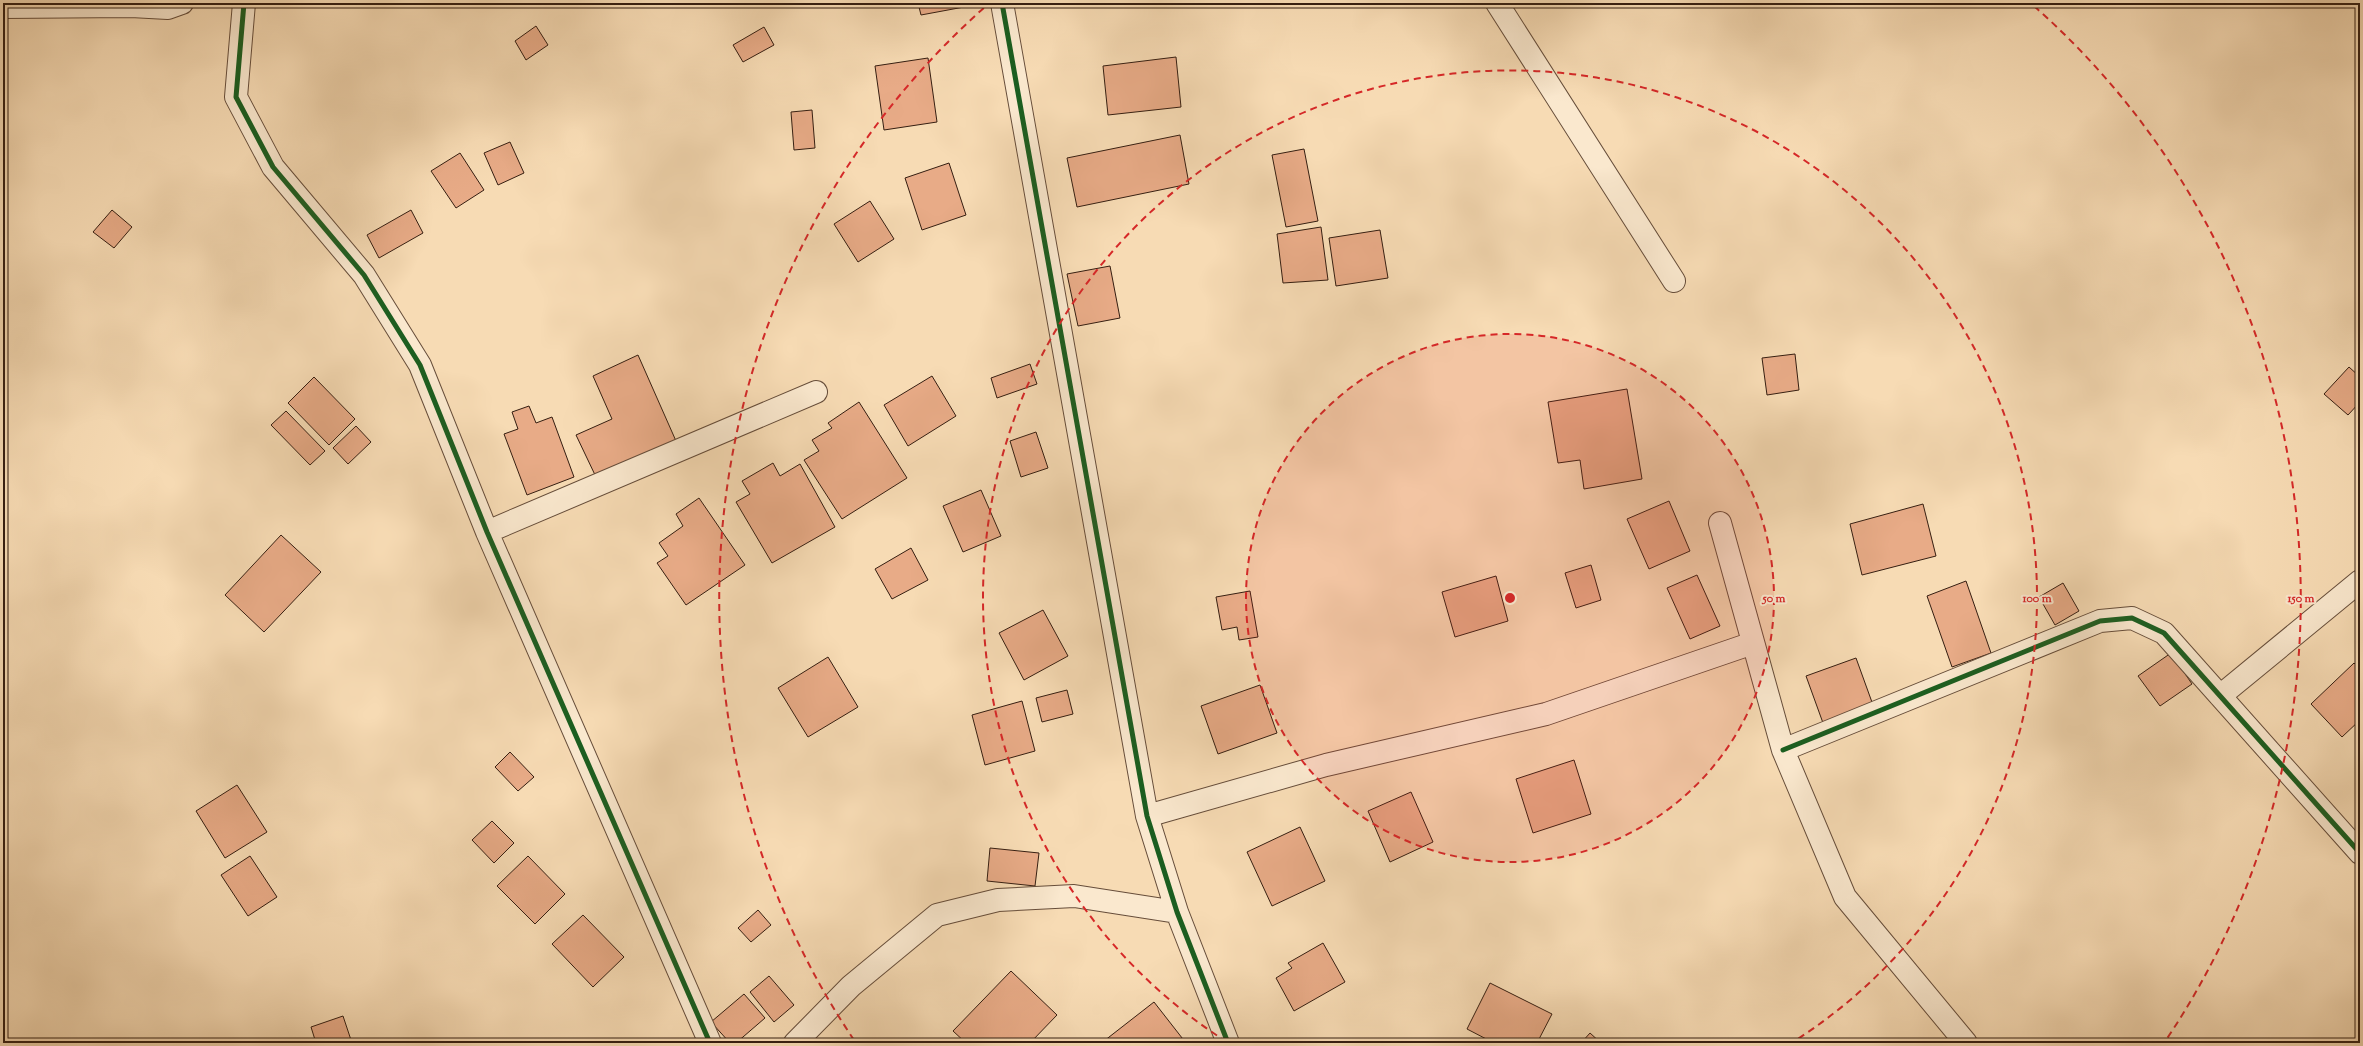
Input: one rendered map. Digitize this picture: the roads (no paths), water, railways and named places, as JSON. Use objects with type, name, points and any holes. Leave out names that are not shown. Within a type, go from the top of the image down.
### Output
[{"type":"street","points":[[3,7],[130,4],[168,8],[182,3]]},
{"type":"street","points":[[244,3],[236,97],[273,167],[364,275],[420,365],[487,532],[710,1043]]},
{"type":"street","points":[[1002,3],[1147,816],[1177,912],[1228,1043]]},
{"type":"street","points":[[1497,3],[1674,281]]},
{"type":"street","points":[[487,532],[816,392]]},
{"type":"street","points":[[1720,523],[1783,750],[1845,897],[1966,1043]]},
{"type":"street","points":[[2220,696],[2360,581]]},
{"type":"street","points":[[1783,750],[2100,621],[2132,618],[2164,633],[2360,853]]},
{"type":"street","points":[[1147,816],[1326,765],[1546,714],[1753,643]]},
{"type":"street","points":[[795,1043],[851,986],[937,915],[998,900],[1074,896],[1177,912]]}]
